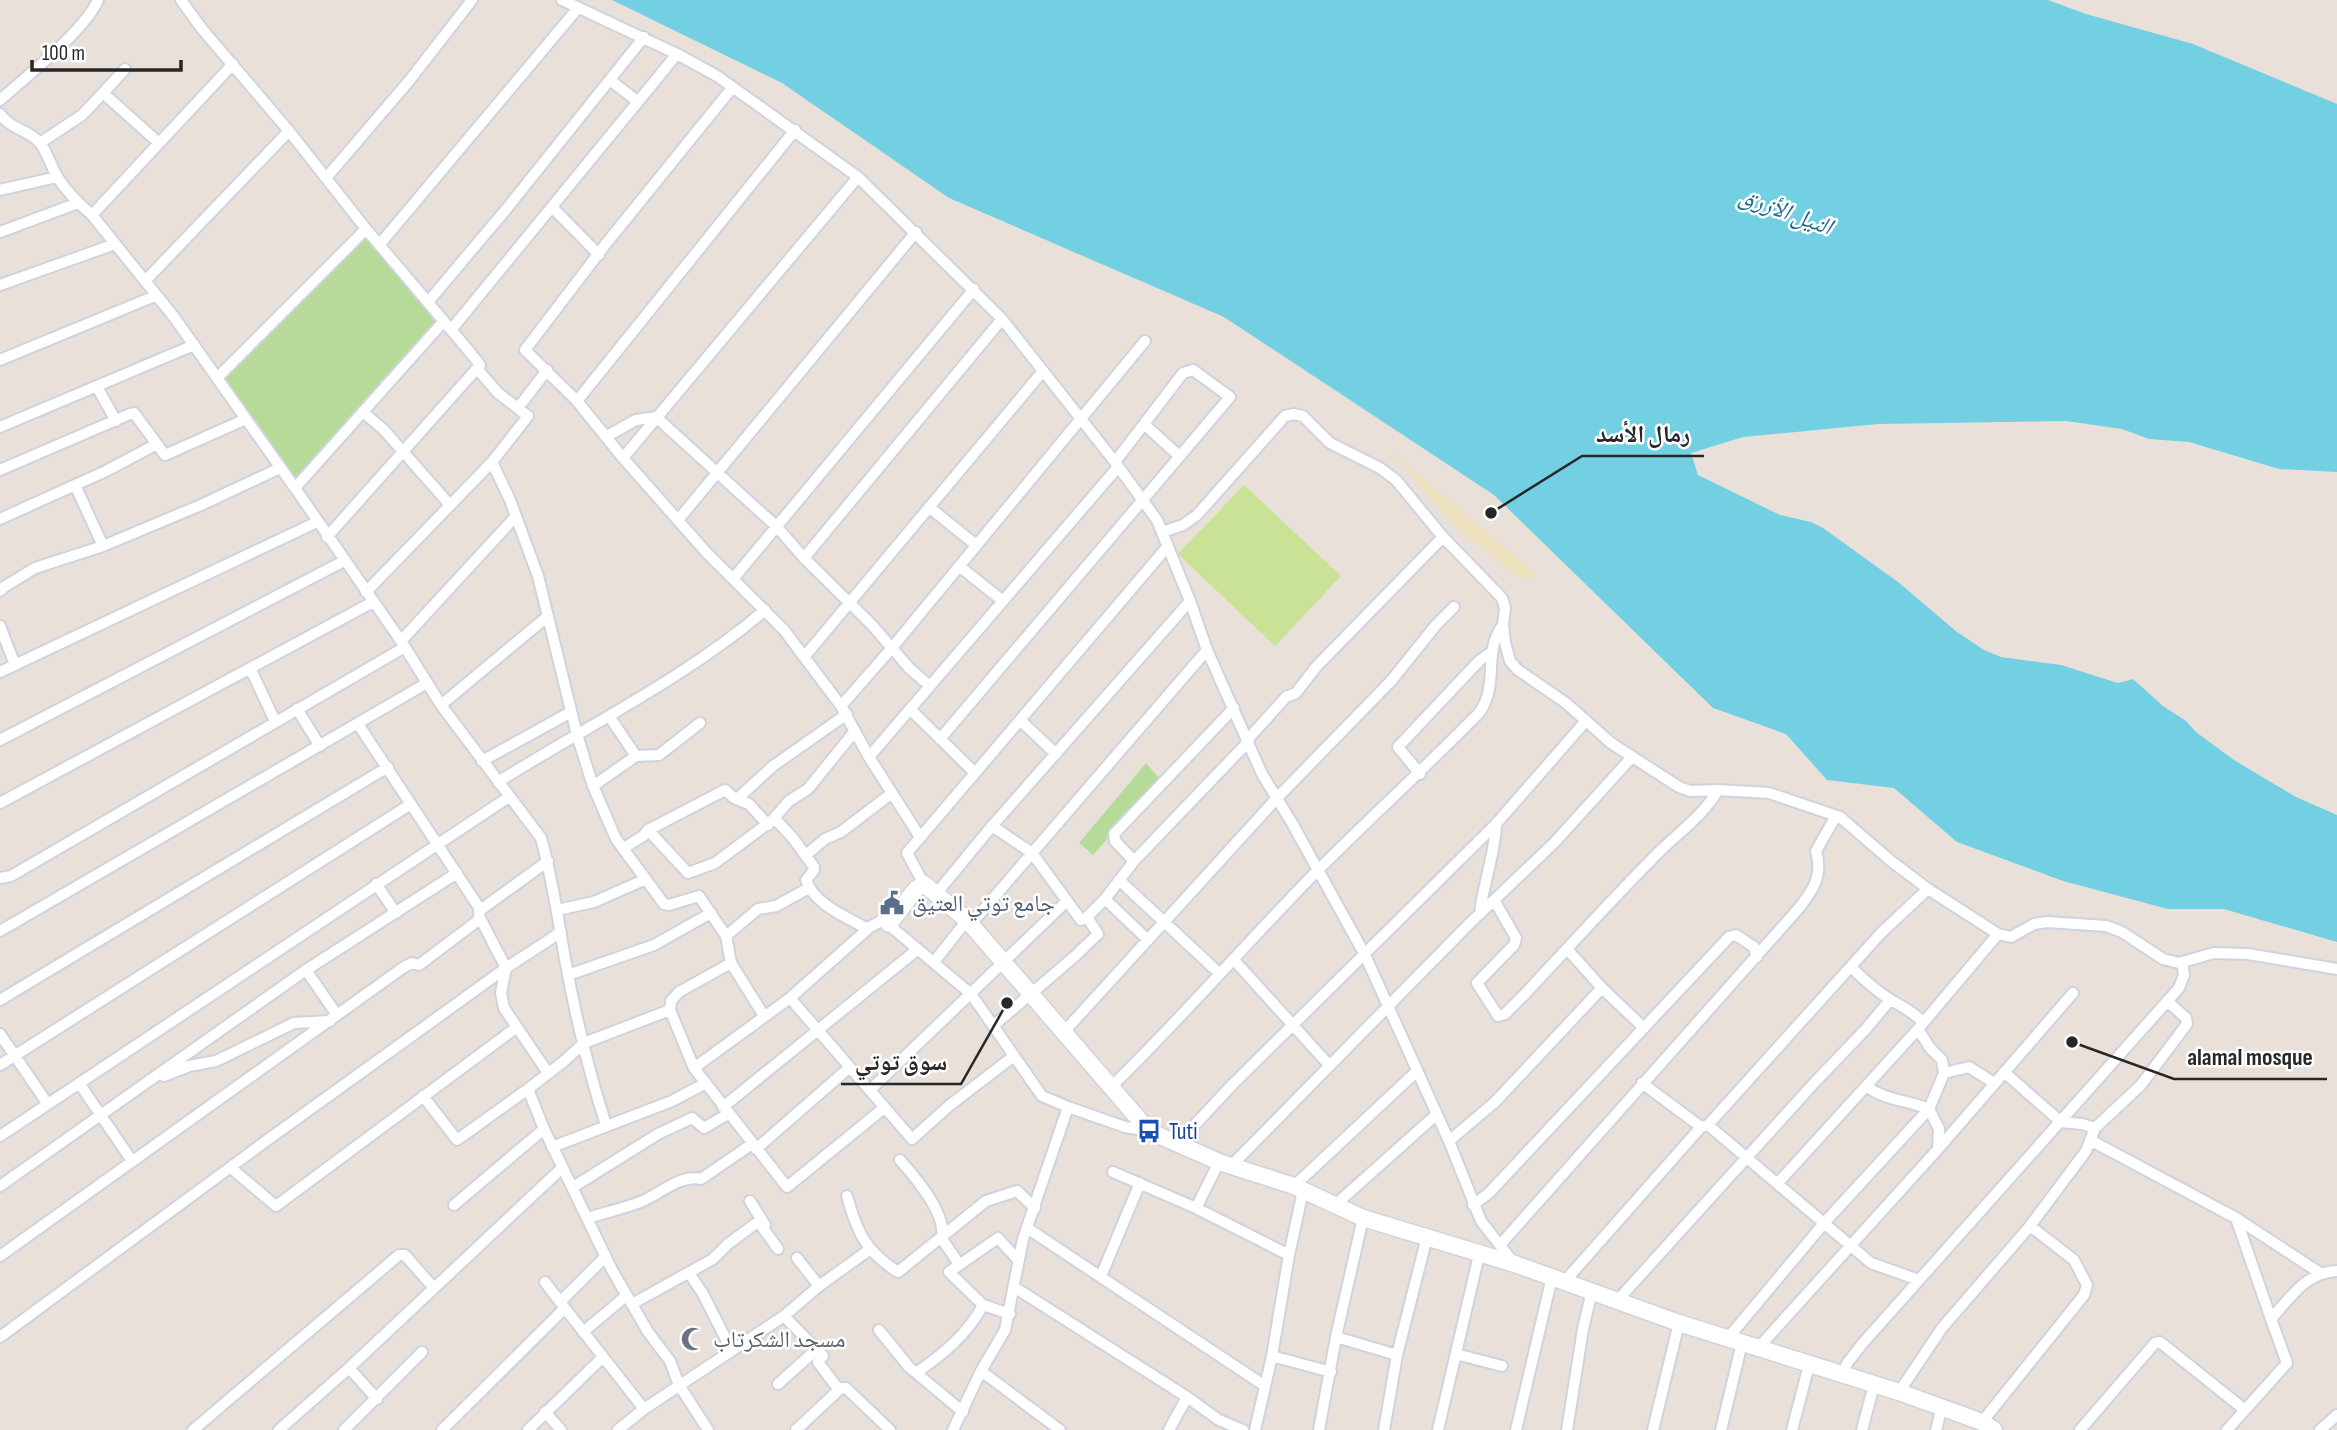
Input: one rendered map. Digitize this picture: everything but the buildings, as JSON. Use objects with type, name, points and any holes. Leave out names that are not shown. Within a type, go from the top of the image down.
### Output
[{"type":"street","points":[[0,100],[72,34],[98,0]]},
{"type":"street","points":[[181,0],[202,29],[480,365]]},
{"type":"street","points":[[326,178],[410,81],[472,0]]},
{"type":"street","points":[[562,0],[677,54],[795,130],[858,177],[1002,319],[1116,465],[1157,520],[1206,650],[1262,774],[1365,955],[1437,1114],[1481,1221],[1514,1264]]},
{"type":"street","points":[[380,244],[578,8]]},
{"type":"street","points":[[428,302],[643,37]]},
{"type":"street","points":[[295,488],[363,412],[448,326],[552,207],[677,54]]},
{"type":"street","points":[[92,215],[233,64]]},
{"type":"street","points":[[40,143],[82,115],[125,69]]},
{"type":"street","points":[[610,80],[637,101]]},
{"type":"street","points":[[732,88],[525,347],[527,353],[577,401],[678,520],[765,610],[805,656],[844,710],[869,757],[920,836]]},
{"type":"street","points":[[103,93],[159,143]]},
{"type":"street","points":[[0,114],[9,125],[26,132],[40,143],[57,177],[78,203],[92,215],[194,345],[403,644],[441,705],[541,838],[548,861],[568,975],[590,1076],[606,1125]]},
{"type":"street","points":[[577,401],[795,130]]},
{"type":"street","points":[[145,281],[289,131]]},
{"type":"street","points":[[0,190],[57,177]]},
{"type":"street","points":[[623,458],[858,177]]},
{"type":"street","points":[[0,232],[78,203]]},
{"type":"street","points":[[552,207],[574,226],[572,229],[599,255]]},
{"type":"street","points":[[217,378],[366,229]]},
{"type":"street","points":[[678,520],[858,306],[916,232]]},
{"type":"street","points":[[0,285],[115,244]]},
{"type":"street","points":[[733,579],[974,289]]},
{"type":"street","points":[[0,360],[155,296]]},
{"type":"street","points":[[804,558],[1002,319]]},
{"type":"street","points":[[737,800],[774,766],[844,710],[891,649],[1145,341]]},
{"type":"street","points":[[0,427],[194,345]]},
{"type":"street","points":[[366,592],[492,462],[528,418],[526,413],[498,393],[478,370],[480,365]]},
{"type":"street","points":[[327,537],[480,365]]},
{"type":"street","points":[[518,408],[547,370]]},
{"type":"street","points":[[869,757],[1116,465],[1183,373],[1193,370],[1230,397],[1178,455],[1143,501],[940,739]]},
{"type":"street","points":[[805,656],[1043,371]]},
{"type":"street","points":[[97,387],[116,421]]},
{"type":"street","points":[[363,412],[384,430],[450,505]]},
{"type":"street","points":[[0,470],[134,414],[165,455],[246,419]]},
{"type":"street","points":[[1162,532],[1183,525],[1197,515],[1285,416],[1303,416],[1330,443],[1380,468],[1396,480],[1443,537],[1502,598],[1505,608],[1503,625],[1510,661],[1518,670],[1566,703],[1632,757],[1679,788],[1690,792],[1718,790],[1769,793],[1836,816],[1928,889],[1998,934],[2011,937],[2034,924],[2048,922],[2106,926],[2128,935],[2163,959],[2182,962],[2214,953],[2248,954],[2337,969]]},
{"type":"street","points":[[607,436],[636,420],[656,417],[777,527],[804,558],[872,625],[891,649],[930,686]]},
{"type":"street","points":[[1144,424],[1178,455]]},
{"type":"street","points":[[0,519],[158,444]]},
{"type":"street","points":[[492,462],[538,576],[577,735],[593,786],[616,839],[667,905],[699,896],[726,936],[731,963],[764,1016]]},
{"type":"street","points":[[0,591],[35,568],[103,546],[280,468]]},
{"type":"street","points":[[75,485],[103,546]]},
{"type":"street","points":[[929,507],[976,545]]},
{"type":"street","points":[[0,878],[11,876],[179,780],[403,644],[516,516]]},
{"type":"street","points":[[0,672],[317,522]]},
{"type":"street","points":[[992,826],[1032,853],[1081,920],[1087,917],[1105,899],[1134,861],[1286,697],[1296,693],[1316,667],[1443,537]]},
{"type":"street","points":[[1149,1131],[969,922],[930,889],[906,853],[1168,546]]},
{"type":"street","points":[[0,740],[344,561]]},
{"type":"street","points":[[959,566],[1003,601]]},
{"type":"street","points":[[889,925],[916,888],[930,889],[992,826],[1189,601]]},
{"type":"street","points":[[0,803],[373,602]]},
{"type":"street","points":[[1063,1033],[1277,798],[1391,681],[1454,607]]},
{"type":"street","points":[[498,782],[609,716],[734,636],[765,610]]},
{"type":"street","points":[[441,705],[548,616]]},
{"type":"street","points":[[1111,1087],[1166,1033],[1318,870],[1420,774],[1479,713],[1486,703],[1492,675],[1495,636],[1503,625]]},
{"type":"street","points":[[0,626],[15,665]]},
{"type":"street","points":[[934,962],[1032,853],[1206,650]]},
{"type":"street","points":[[1420,774],[1398,747],[1479,661],[1492,652]]},
{"type":"street","points":[[251,670],[275,721]]},
{"type":"street","points":[[0,928],[427,683]]},
{"type":"street","points":[[1134,861],[1115,841],[1114,834],[1234,708]]},
{"type":"street","points":[[297,709],[320,746]]},
{"type":"street","points":[[910,709],[975,773]]},
{"type":"street","points":[[482,761],[571,712]]},
{"type":"street","points":[[609,716],[636,755]]},
{"type":"street","points":[[1020,720],[1056,754]]},
{"type":"street","points":[[1177,1144],[1201,1116],[1496,824],[1586,722]]},
{"type":"street","points":[[593,786],[636,755],[659,755],[700,723]]},
{"type":"street","points":[[358,724],[480,909],[479,915],[506,968],[501,999],[504,1008],[548,1073]]},
{"type":"street","points":[[648,830],[688,873],[715,863],[770,822],[789,802],[808,789],[855,731]]},
{"type":"street","points":[[1196,1208],[1225,1164],[1554,843],[1632,757]]},
{"type":"street","points":[[0,1000],[388,767]]},
{"type":"street","points":[[624,848],[648,830],[724,790],[737,800],[749,804],[806,855],[814,867],[806,880],[809,888],[836,913],[868,929]]},
{"type":"street","points":[[1493,901],[1516,938],[1514,945],[1477,984],[1498,1016],[1505,1014],[1659,852],[1690,825],[1718,790]]},
{"type":"street","points":[[806,855],[892,793]]},
{"type":"street","points":[[0,1136],[509,797]]},
{"type":"street","points":[[0,1065],[411,804]]},
{"type":"street","points":[[1500,1245],[1757,957],[1815,887],[1819,862],[1816,851],[1836,816]]},
{"type":"street","points":[[1480,914],[1482,893],[1495,847],[1496,824]]},
{"type":"street","points":[[0,1256],[409,964],[419,965],[548,861]]},
{"type":"street","points":[[0,1186],[306,970],[457,873]]},
{"type":"street","points":[[557,910],[594,902],[646,878]]},
{"type":"street","points":[[1119,880],[1220,974]]},
{"type":"street","points":[[376,884],[396,914]]},
{"type":"street","points":[[726,936],[758,909],[776,906],[809,888]]},
{"type":"street","points":[[1516,1430],[1558,1279],[1704,1126],[1881,933],[1928,889]]},
{"type":"street","points":[[1105,899],[1148,940]]},
{"type":"street","points":[[870,1090],[1067,901]]},
{"type":"street","points":[[568,975],[654,945],[711,913]]},
{"type":"street","points":[[993,1026],[1097,934],[1087,917]]},
{"type":"street","points":[[694,1068],[790,998],[868,929],[883,920],[971,994],[1042,1096],[1125,1126],[1149,1131],[1225,1164],[1298,1188],[1363,1218],[1514,1264],[1679,1323],[1899,1392],[1988,1426],[2084,1295],[2087,1285],[2074,1260],[2030,1226]]},
{"type":"street","points":[[0,1337],[506,968],[561,932]]},
{"type":"street","points":[[1778,1183],[1921,1026],[1998,934]]},
{"type":"street","points":[[1473,1205],[1489,1193],[1729,937],[1736,935],[1755,947],[1757,957]]},
{"type":"street","points":[[573,1187],[658,1134],[692,1118],[704,1128],[817,1030],[918,949]]},
{"type":"street","points":[[1567,949],[1602,988],[1644,1028]]},
{"type":"street","points":[[1234,960],[1329,1065]]},
{"type":"street","points":[[1842,1374],[1848,1362],[1919,1280],[2179,988],[2184,975],[2182,962]]},
{"type":"street","points":[[731,963],[679,992],[671,1001],[670,1010],[694,1068],[787,1187],[884,1108]]},
{"type":"street","points":[[1721,1430],[1735,1340],[1825,1222],[1929,1109],[1944,1073],[1942,1060],[1930,1048],[1921,1026],[1910,1010],[1866,982],[1851,967]]},
{"type":"street","points":[[306,970],[334,1018]]},
{"type":"street","points":[[1448,1141],[1495,1102],[1602,988]]},
{"type":"street","points":[[1759,1347],[1938,1149],[2073,993]]},
{"type":"street","points":[[790,998],[912,1139],[950,1105],[1014,1056]]},
{"type":"street","points":[[1617,1301],[1891,1000]]},
{"type":"street","points":[[1899,1392],[1942,1328],[2030,1226],[2086,1151],[2095,1128],[2141,1085],[2187,1024],[2186,1018],[2167,1000]]},
{"type":"street","points":[[423,1096],[457,1140],[584,1043],[670,1010]]},
{"type":"street","points":[[149,1082],[189,1066],[216,1061],[294,1023],[334,1018]]},
{"type":"street","points":[[231,1168],[276,1206],[517,1027]]},
{"type":"street","points":[[0,1034],[47,1103]]},
{"type":"street","points":[[588,1218],[645,1200],[674,1184],[697,1177],[701,1179],[754,1147],[850,1067]]},
{"type":"street","points":[[1944,1073],[1969,1067],[1994,1083]]},
{"type":"street","points":[[1255,1430],[1272,1356],[1298,1188],[1416,1072]]},
{"type":"street","points":[[2004,1072],[2061,1122],[2095,1128]]},
{"type":"street","points":[[79,1083],[132,1161]]},
{"type":"street","points":[[552,1147],[672,1101],[706,1083]]},
{"type":"street","points":[[1642,1083],[1749,1158],[1871,1263],[1919,1280]]},
{"type":"street","points":[[1866,1086],[1879,1096],[1929,1109],[1939,1129],[1938,1149]]},
{"type":"street","points":[[528,1088],[552,1147],[605,1257],[648,1332],[670,1361],[678,1385],[708,1430]]},
{"type":"street","points":[[957,1421],[981,1371],[1006,1330],[1018,1260],[1068,1107]]},
{"type":"street","points":[[1334,1206],[1437,1114]]},
{"type":"street","points":[[454,1205],[544,1129]]},
{"type":"street","points":[[2090,1140],[2236,1218],[2320,1273]]},
{"type":"street","points":[[900,1160],[925,1188],[944,1230],[942,1239],[958,1264]]},
{"type":"street","points":[[279,1430],[562,1168]]},
{"type":"street","points":[[1113,1172],[1196,1208],[1289,1255]]},
{"type":"street","points":[[1101,1276],[1140,1183]]},
{"type":"street","points":[[847,1196],[856,1228],[869,1250],[898,1272],[986,1201],[1017,1191],[1035,1208]]},
{"type":"street","points":[[750,1201],[765,1225],[762,1227]]},
{"type":"street","points":[[1319,1430],[1336,1337],[1363,1218]]},
{"type":"street","points":[[2227,1430],[2287,1363],[2236,1218]]},
{"type":"street","points":[[583,1332],[629,1300],[713,1259],[755,1224],[760,1224],[778,1249]]},
{"type":"street","points":[[1027,1228],[1265,1386]]},
{"type":"street","points":[[1384,1430],[1397,1355],[1427,1237]]},
{"type":"street","points":[[1010,1314],[983,1305],[949,1274],[950,1269],[998,1238],[1018,1260]]},
{"type":"street","points":[[618,1430],[678,1385],[784,1315],[869,1250]]},
{"type":"street","points":[[193,1430],[399,1255],[405,1255],[433,1287]]},
{"type":"street","points":[[1437,1430],[1479,1255]]},
{"type":"street","points":[[442,1430],[562,1306],[605,1257]]},
{"type":"street","points":[[797,1258],[819,1286]]},
{"type":"street","points":[[2271,1319],[2304,1282],[2320,1273],[2337,1271]]},
{"type":"street","points":[[689,1273],[704,1294],[730,1349]]},
{"type":"street","points":[[545,1282],[644,1409]]},
{"type":"street","points":[[1014,1287],[1219,1420],[1243,1430]]},
{"type":"street","points":[[1567,1430],[1583,1329],[1592,1292]]},
{"type":"street","points":[[916,1373],[952,1345],[983,1305]]},
{"type":"street","points":[[784,1315],[823,1357],[818,1362],[839,1390]]},
{"type":"street","points":[[1653,1430],[1679,1323]]},
{"type":"street","points":[[879,1330],[957,1421],[968,1430]]},
{"type":"street","points":[[1336,1337],[1397,1355]]},
{"type":"street","points":[[2080,1430],[2155,1343],[2160,1342],[2245,1410]]},
{"type":"street","points":[[778,1384],[817,1349]]},
{"type":"street","points":[[344,1430],[422,1352]]},
{"type":"street","points":[[1455,1354],[1503,1366]]},
{"type":"street","points":[[1272,1356],[1331,1372]]},
{"type":"street","points":[[528,1430],[603,1357]]},
{"type":"street","points":[[1792,1430],[1809,1365]]},
{"type":"street","points":[[349,1368],[377,1399]]},
{"type":"street","points":[[981,1371],[1060,1430]]},
{"type":"street","points":[[1862,1430],[1874,1385]]},
{"type":"street","points":[[796,1430],[839,1390],[846,1388],[890,1430]]},
{"type":"street","points":[[1169,1430],[1187,1397]]},
{"type":"street","points":[[1936,1430],[1942,1407]]},
{"type":"street","points":[[545,1412],[561,1430]]},
{"type":"street","points":[[2320,1430],[2337,1415]]},
{"type":"green space","points":[[368,236],[439,319],[293,481],[223,380]]},
{"type":"green space","points":[[1244,485],[1341,576],[1275,646],[1178,554]]},
{"type":"green space","points":[[1146,763],[1160,779],[1093,855],[1079,843]]},
{"type":"sand","points":[[1343,410],[1539,577],[1519,578],[1459,529],[1391,452]]},
{"type":"water","name":"النيل الأزرق","points":[[612,0],[2048,0],[2086,14],[2193,44],[2337,104],[2337,472],[2279,469],[2189,442],[2149,439],[2122,429],[2066,421],[1878,424],[1743,437],[1691,453],[1698,475],[1780,515],[1811,522],[1823,528],[1898,582],[1957,632],[1984,650],[2001,657],[2061,665],[2118,683],[2133,679],[2163,706],[2234,760],[2296,797],[2337,815],[2337,942],[2224,909],[2168,909],[2063,881],[1957,842],[1894,788],[1827,780],[1786,734],[1713,708],[1494,495],[1224,317],[949,198],[782,83]]},
{"type":"place","name":"رمال الأسد","points":[[1491,513]]},
{"type":"place","name":"جامع توتي العتيق","points":[[892,903]]},
{"type":"place","name":"سوق توتي","points":[[1007,1003]]},
{"type":"place","name":"alamal mosque","points":[[2072,1042]]},
{"type":"place","name":"Tuti","points":[[1149,1131]]},
{"type":"place","name":"مسجد الشكرتاب","points":[[693,1339]]}]
